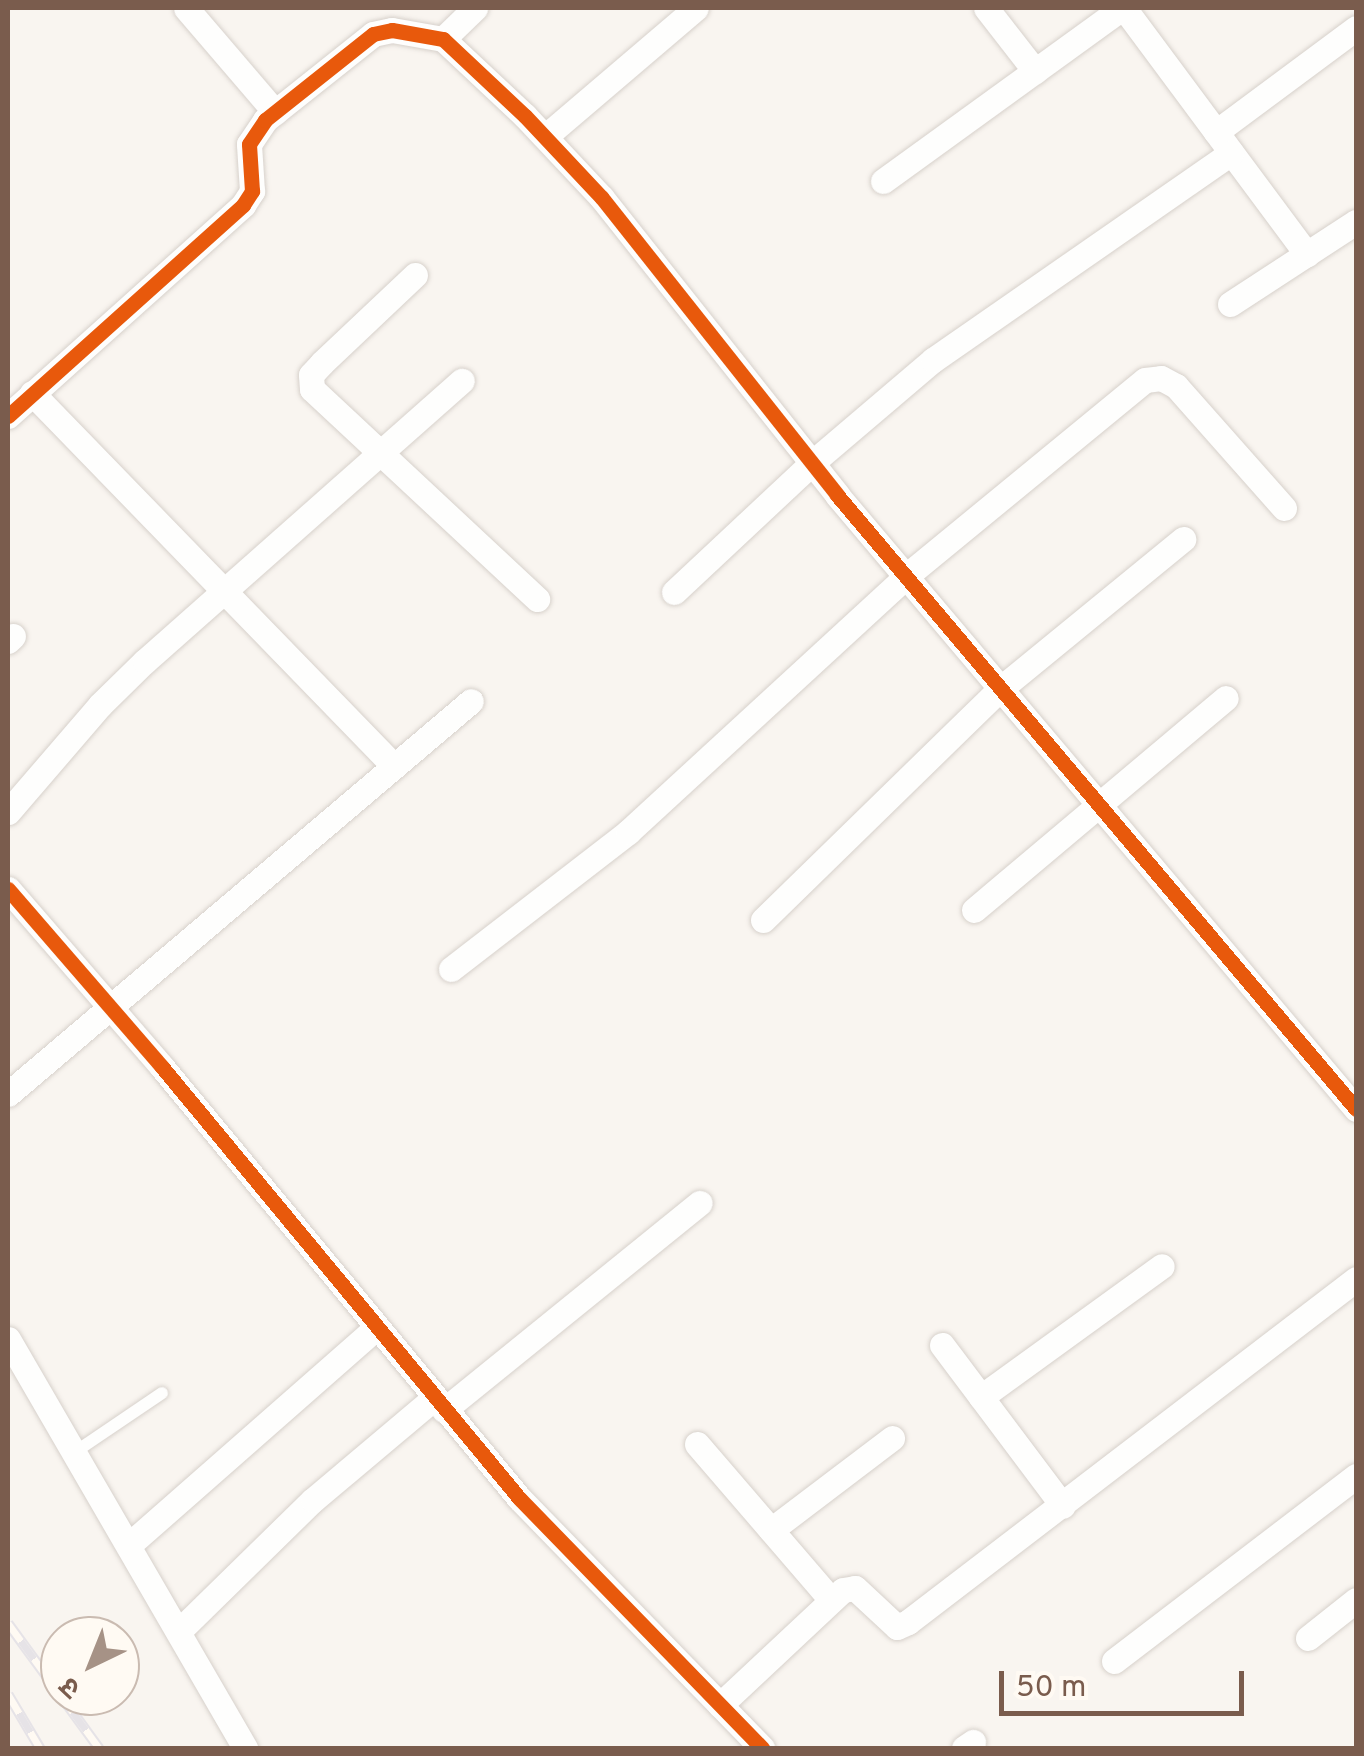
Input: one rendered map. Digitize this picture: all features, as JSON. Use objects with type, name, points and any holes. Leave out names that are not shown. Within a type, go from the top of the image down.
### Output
[{"type":"street","points":[[186,8],[276,112]]},
{"type":"street","points":[[443,39],[475,8]]},
{"type":"street","points":[[546,136],[696,8]]},
{"type":"street","points":[[986,8],[1035,70]]},
{"type":"street","points":[[883,182],[1123,8],[1307,254]]},
{"type":"street","points":[[674,592],[812,463],[987,319],[1223,142],[1356,28]]},
{"type":"street","points":[[8,416],[243,206],[252,192],[249,144],[276,112],[373,34],[392,30],[443,39],[546,136],[602,198],[905,577],[1356,1110]]},
{"type":"street","points":[[1230,304],[1356,222]]},
{"type":"street","points":[[415,275],[312,375],[312,389],[537,599]]},
{"type":"street","points":[[451,970],[628,832],[905,577],[1145,380],[1161,378],[1176,386],[1284,508]]},
{"type":"street","points":[[8,812],[100,705],[226,588],[462,381]]},
{"type":"street","points":[[32,393],[226,588],[394,766]]},
{"type":"street","points":[[762,920],[1000,689],[1183,539]]},
{"type":"street","points":[[974,910],[1226,698]]},
{"type":"street","points":[[8,1094],[471,700]]},
{"type":"street","points":[[8,890],[111,1007],[438,1404],[532,1512],[762,1748]]},
{"type":"street","points":[[179,1631],[313,1500],[700,1203]]},
{"type":"street","points":[[981,1397],[1162,1266]]},
{"type":"street","points":[[720,1705],[831,1600],[854,1588],[897,1627],[1063,1506],[1356,1279]]},
{"type":"street","points":[[130,1544],[376,1328]]},
{"type":"street","points":[[8,1339],[245,1748]]},
{"type":"street","points":[[942,1345],[1063,1506]]},
{"type":"street","points":[[772,1530],[892,1438]]},
{"type":"street","points":[[697,1444],[831,1600]]},
{"type":"street","points":[[1114,1661],[1356,1476]]},
{"type":"street","points":[[1308,1638],[1356,1600]]},
{"type":"lane","points":[[75,1452],[162,1393]]},
{"type":"railway","points":[[8,1623],[99,1748]]},
{"type":"railway","points":[[8,1694],[40,1748]]},
{"type":"cycle path","points":[[8,416],[243,205],[252,191],[249,144],[265,120],[373,34],[392,30],[443,39],[525,116],[602,198],[837,495],[1356,1109]]},
{"type":"cycle path","points":[[8,889],[162,1067],[519,1498],[762,1748]]}]
